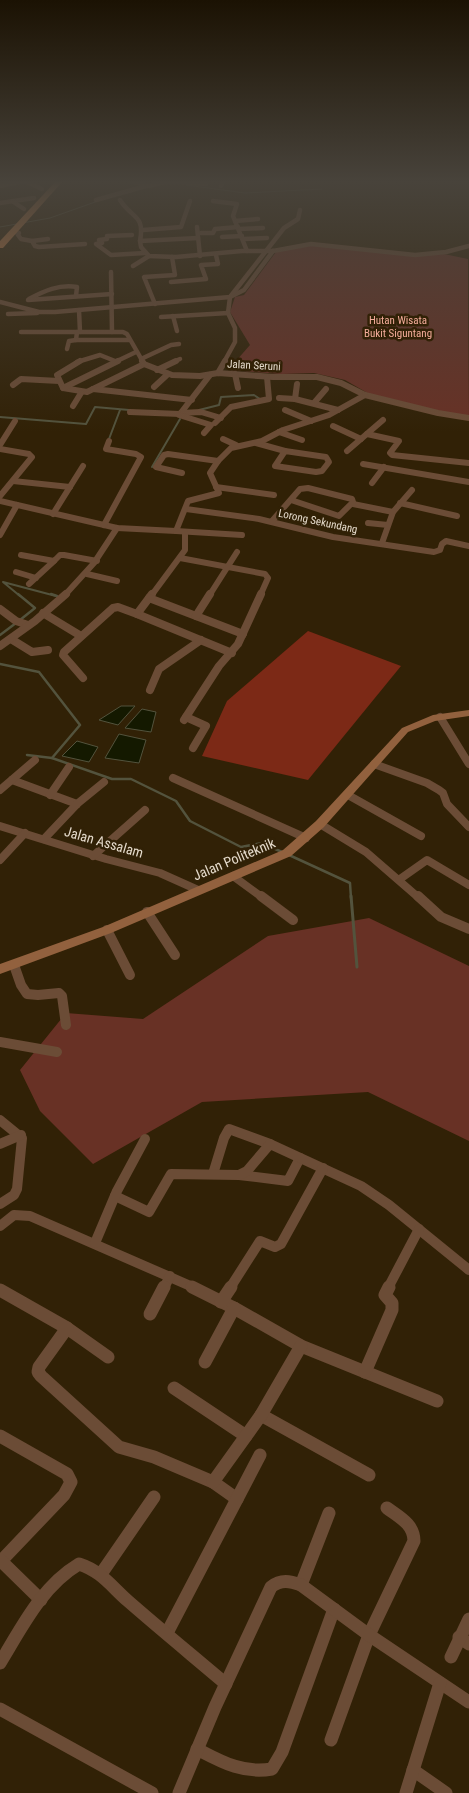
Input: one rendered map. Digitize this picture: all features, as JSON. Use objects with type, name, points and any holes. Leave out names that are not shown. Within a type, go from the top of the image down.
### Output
[{"type":"street","points":[[176,265],[175,276],[178,281]]},
{"type":"street","points":[[171,282],[206,279],[201,265],[207,265]]},
{"type":"street","points":[[218,373],[235,342],[234,328],[228,313],[230,296],[255,265]]},
{"type":"street","points":[[8,314],[112,308],[230,296],[244,290],[263,265]]},
{"type":"street","points":[[111,272],[112,332]]},
{"type":"street","points":[[155,304],[144,277],[175,276]]},
{"type":"street","points":[[18,305],[43,291],[70,286],[76,287],[76,296]]},
{"type":"street","points":[[28,300],[112,294]]},
{"type":"street","points":[[0,302],[18,305],[39,312]]},
{"type":"street","points":[[76,340],[79,310]]},
{"type":"street","points":[[161,317],[228,313]]},
{"type":"street","points":[[173,316],[177,331]]},
{"type":"street","points":[[22,332],[126,333],[142,361]]},
{"type":"street","points":[[67,348],[68,341],[129,340]]},
{"type":"street","points":[[115,361],[101,355],[85,359],[60,371],[57,375],[63,388],[81,393],[93,389],[171,345],[178,344]]},
{"type":"street","points":[[63,388],[136,352]]},
{"type":"street","points":[[158,370],[180,358]]},
{"type":"street","name":"Jalan Seruni","points":[[142,361],[168,374],[192,376],[218,373],[267,377],[309,376],[326,378],[365,395],[438,413],[469,418]]},
{"type":"street","points":[[154,387],[168,374]]},
{"type":"street","points":[[235,374],[238,388]]},
{"type":"street","points":[[181,413],[210,375]]},
{"type":"street","points":[[215,423],[231,407],[269,399],[267,377]]},
{"type":"street","points":[[13,385],[16,380],[22,379],[59,381]]},
{"type":"street","points":[[295,398],[297,384]]},
{"type":"street","points":[[93,389],[192,400]]},
{"type":"street","points":[[314,403],[326,389]]},
{"type":"street","points":[[72,406],[81,393]]},
{"type":"street","points":[[176,531],[191,498],[217,496],[219,494],[210,473],[218,461],[231,448],[256,443],[338,410],[365,395]]},
{"type":"street","points":[[279,398],[295,398],[338,410]]},
{"type":"street","points":[[286,410],[311,421]]},
{"type":"street","points":[[130,412],[201,412],[220,418]]},
{"type":"street","points":[[181,413],[211,425],[204,433]]},
{"type":"street","points":[[347,451],[383,420]]},
{"type":"street","points":[[0,445],[15,421]]},
{"type":"street","points":[[333,426],[361,438]]},
{"type":"street","points":[[280,432],[302,440]]},
{"type":"street","points":[[367,434],[399,441],[390,452],[392,454],[469,463]]},
{"type":"street","points":[[224,439],[236,446]]},
{"type":"street","points":[[104,525],[141,457],[136,454],[106,448],[109,441]]},
{"type":"street","points":[[256,443],[284,451],[326,457],[329,462],[322,471],[316,472],[275,466],[284,451]]},
{"type":"street","points":[[0,449],[31,455],[0,496]]},
{"type":"street","points":[[182,472],[156,467],[164,455],[168,454],[218,461]]},
{"type":"street","points":[[363,464],[469,482]]},
{"type":"street","points":[[53,514],[83,466]]},
{"type":"street","points":[[372,483],[384,467]]},
{"type":"street","points":[[13,481],[70,487]]},
{"type":"street","points":[[216,487],[274,494]]},
{"type":"street","points":[[272,521],[300,489],[303,488],[352,500],[353,504],[393,512]]},
{"type":"street","points":[[382,543],[393,512],[412,490]]},
{"type":"street","points":[[291,500],[339,516],[353,504]]},
{"type":"street","points":[[0,501],[117,528],[242,536]]},
{"type":"street","points":[[400,503],[457,516]]},
{"type":"street","points":[[0,536],[17,505]]},
{"type":"street","name":"Lorong Sekundang","points":[[186,509],[272,521],[333,537],[436,552],[440,550],[442,544],[446,541],[469,546]]},
{"type":"street","points":[[368,523],[388,525]]},
{"type":"street","points":[[0,646],[11,639],[22,623],[44,613],[87,574],[117,528]]},
{"type":"street","points":[[137,614],[185,550],[185,532]]},
{"type":"street","points":[[196,616],[237,552]]},
{"type":"street","points":[[21,555],[54,561]]},
{"type":"street","points":[[29,584],[61,555],[97,561]]},
{"type":"street","points":[[180,558],[264,574],[268,578],[232,654],[219,666],[185,719],[206,726],[194,748]]},
{"type":"street","points":[[16,572],[36,578]]},
{"type":"street","points":[[87,574],[117,581]]},
{"type":"street","points":[[149,598],[243,634]]},
{"type":"street","points":[[83,678],[63,654],[80,636],[114,607],[137,614],[232,654]]},
{"type":"street","points":[[0,609],[22,623]]},
{"type":"street","points":[[44,613],[80,636]]},
{"type":"street","points":[[11,639],[33,654],[48,650]]},
{"type":"street","points":[[150,690],[159,669],[201,640]]},
{"type":"street","name":"Jalan Politeknik","points":[[0,969],[107,930],[286,853],[306,838],[320,824],[405,730],[440,717],[469,713]]},
{"type":"street","points":[[440,717],[469,764]]},
{"type":"street","points":[[0,790],[35,760]]},
{"type":"street","points":[[374,764],[426,783],[439,790],[443,793],[447,804],[469,827]]},
{"type":"street","points":[[50,795],[69,767]]},
{"type":"street","points":[[173,778],[306,838]]},
{"type":"street","points":[[12,780],[77,804]]},
{"type":"street","points":[[44,839],[77,804],[104,782]]},
{"type":"street","points":[[348,795],[421,836]]},
{"type":"street","points":[[93,856],[144,810]]},
{"type":"street","points":[[320,824],[366,852],[400,879],[441,917],[469,929]]},
{"type":"street","name":"Jalan Assalam","points":[[0,826],[93,856],[162,872],[178,878],[198,890]]},
{"type":"street","points":[[0,860],[25,833]]},
{"type":"street","points":[[400,879],[427,860],[469,885]]},
{"type":"street","points":[[233,876],[293,920]]},
{"type":"street","points":[[147,912],[175,955]]},
{"type":"street","points":[[107,930],[130,975]]},
{"type":"street","points":[[14,965],[24,992],[28,995],[59,993],[62,996],[66,1025]]},
{"type":"street","points":[[0,1042],[57,1052]]},
{"type":"street","points":[[0,1120],[21,1135],[23,1141],[19,1183],[14,1195],[0,1204]]},
{"type":"street","points":[[213,1174],[224,1138],[229,1129],[263,1140],[360,1186],[419,1229],[469,1270]]},
{"type":"street","points":[[0,1144],[21,1135]]},
{"type":"street","points":[[94,1243],[115,1196],[145,1139]]},
{"type":"street","points":[[239,1175],[247,1171],[270,1144]]},
{"type":"street","points":[[115,1196],[149,1212],[171,1174],[239,1175],[288,1181],[300,1158]]},
{"type":"street","points":[[221,1302],[260,1241],[276,1247],[281,1244],[323,1168]]},
{"type":"street","points":[[0,1226],[9,1216],[21,1214],[94,1243],[170,1276],[234,1308],[301,1346],[437,1401]]},
{"type":"street","points":[[365,1372],[392,1310],[392,1303],[385,1295],[386,1292],[419,1229]]},
{"type":"street","points":[[150,1314],[170,1276]]},
{"type":"street","points":[[0,1290],[67,1328],[108,1357]]},
{"type":"street","points":[[205,1362],[234,1308]]},
{"type":"street","points":[[67,1328],[39,1367],[38,1372],[41,1376],[119,1446],[154,1457],[213,1482],[237,1499]]},
{"type":"street","points":[[213,1482],[261,1415],[301,1346]]},
{"type":"street","points":[[174,1388],[246,1436]]},
{"type":"street","points":[[261,1415],[369,1475]]},
{"type":"street","points":[[0,1436],[67,1474],[71,1482],[64,1495],[1,1560],[41,1600]]},
{"type":"street","points":[[167,1633],[260,1455]]},
{"type":"street","points":[[101,1574],[154,1497]]},
{"type":"street","points":[[331,1740],[369,1635],[413,1546],[415,1537],[412,1527],[387,1508]]},
{"type":"street","points":[[300,1585],[329,1513]]},
{"type":"street","points":[[0,1663],[41,1600],[68,1570],[78,1564],[92,1568],[101,1574],[127,1600],[226,1684]]},
{"type":"street","points":[[179,1793],[226,1684],[271,1587],[277,1582],[283,1581],[300,1585],[369,1635],[469,1702]]},
{"type":"street","points":[[197,1749],[238,1770],[262,1772],[272,1769],[282,1752],[334,1610]]},
{"type":"street","points":[[450,1657],[464,1641],[469,1619]]},
{"type":"street","points":[[406,1793],[440,1683]]},
{"type":"street","points":[[0,1709],[152,1793]]},
{"type":"street","points":[[413,1770],[446,1793]]},
{"type":"green space","name":"Hutan Wisata Bukit Siguntang","points":[[267,265],[468,265],[469,416],[432,411],[371,395],[345,380],[314,373],[282,374],[228,370],[250,345],[230,312],[235,297],[244,295]]},
{"type":"green space","points":[[369,918],[469,966],[469,1141],[368,1092],[202,1102],[93,1164],[40,1111],[20,1070],[66,1013],[143,1019],[268,936]]},
{"type":"shaded area","points":[[308,631],[401,666],[308,780],[202,756],[227,701]]},
{"type":"shaded area","points":[[121,706],[135,706],[118,725],[99,720]]},
{"type":"shaded area","points":[[142,709],[156,712],[151,732],[125,728]]},
{"type":"shaded area","points":[[119,734],[146,740],[139,763],[105,758]]},
{"type":"shaded area","points":[[77,741],[98,747],[89,762],[62,756]]},
{"type":"waterway","points":[[199,410],[219,405],[221,397],[254,395],[260,399]]},
{"type":"waterway","points":[[0,417],[86,424],[95,407],[129,410]]},
{"type":"waterway","points":[[109,439],[120,410]]},
{"type":"waterway","points":[[152,467],[180,419]]},
{"type":"waterway","points":[[20,596],[3,582],[56,596]]},
{"type":"waterway","points":[[18,594],[35,608],[20,620]]},
{"type":"waterway","points":[[51,594],[57,596]]},
{"type":"waterway","points":[[0,635],[16,623]]},
{"type":"waterway","points":[[0,664],[39,672],[80,725],[52,758]]},
{"type":"waterway","points":[[27,755],[52,758]]},
{"type":"waterway","points":[[52,758],[112,779],[131,779],[176,801],[190,821],[241,847],[262,843],[282,852]]},
{"type":"waterway","points":[[289,855],[350,883],[351,898]]},
{"type":"waterway","points":[[351,896],[357,967]]}]
